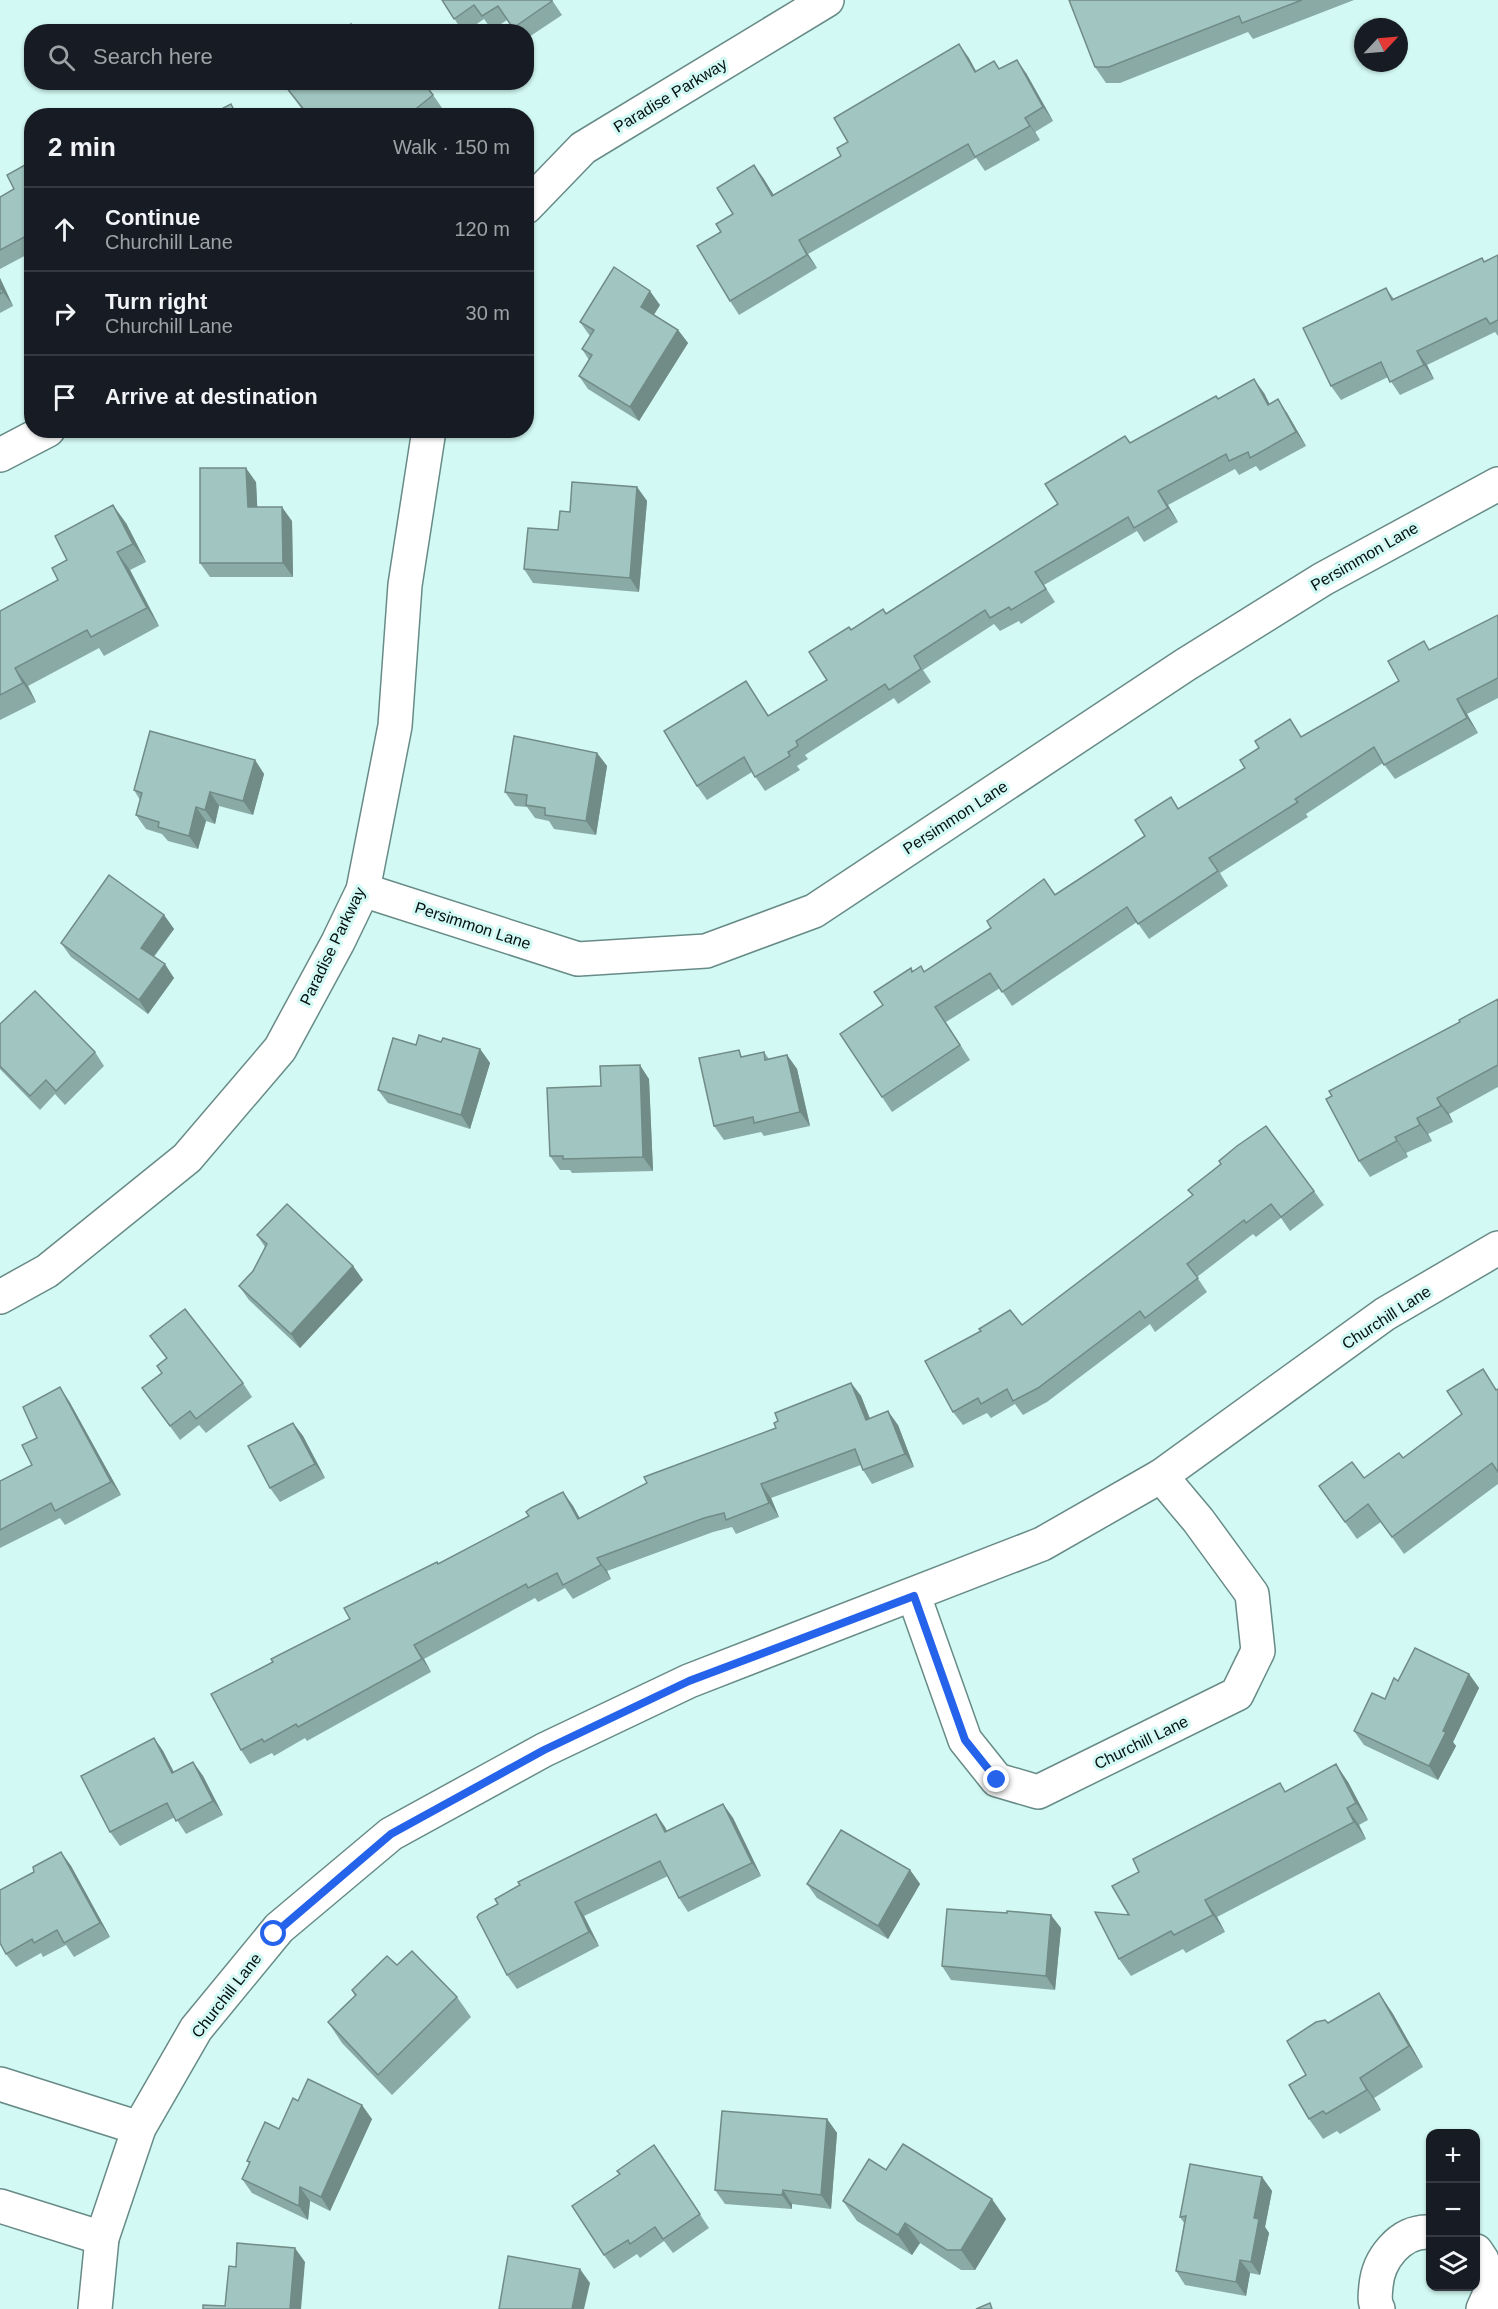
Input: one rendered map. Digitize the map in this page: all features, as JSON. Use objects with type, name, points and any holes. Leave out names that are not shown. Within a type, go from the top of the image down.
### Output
[{"type":"street","name":"Paradise Parkway","points":[[534,199],[583,148],[827,0]]},
{"type":"street","points":[[0,456],[33,438]]},
{"type":"street","name":"Paradise Parkway","points":[[0,1297],[47,1271],[188,1158],[280,1049],[363,890],[395,726],[405,585],[428,438]]},
{"type":"street","name":"Persimmon Lane","points":[[363,890],[578,959],[706,951],[814,911],[1185,665],[1323,579],[1498,484]]},
{"type":"street","name":"Churchill Lane","points":[[95,2309],[102,2238],[139,2128],[196,2029],[279,1928],[391,1834],[544,1750],[689,1681],[914,1596],[1042,1544],[1161,1476],[1385,1314],[1498,1248]]},
{"type":"street","name":"Churchill Lane","points":[[914,1596],[965,1740],[997,1780],[1038,1792],[1237,1694],[1258,1651],[1252,1594],[1198,1520],[1161,1476]]},
{"type":"street","points":[[0,2084],[139,2128]]},
{"type":"street","points":[[0,2206],[102,2238]]},
{"type":"street","points":[[1378,2309],[1375,2303],[1377,2270],[1398,2242],[1426,2232]]},
{"type":"street","points":[[1480,2257],[1491,2291],[1483,2309]]},
{"type":"building","points":[[442,0],[552,1],[519,24],[510,24],[498,6],[482,16],[474,5],[454,19]]},
{"type":"building","points":[[1069,0],[1302,0],[1242,23],[1239,16],[1109,67],[1095,67]]},
{"type":"building","points":[[959,44],[975,72],[994,61],[999,69],[1017,60],[1043,107],[1025,118],[1030,126],[975,157],[968,144],[799,240],[807,255],[730,301],[697,246],[721,232],[716,224],[733,214],[717,188],[754,165],[772,196],[841,156],[837,148],[848,142],[834,118]]},
{"type":"building","points":[[288,90],[429,90],[433,95],[417,108],[303,108]]},
{"type":"building","points":[[24,165],[24,237],[0,250],[0,197],[14,189],[7,175]]},
{"type":"building","points":[[1498,255],[1498,320],[1490,324],[1486,318],[1417,351],[1424,365],[1390,382],[1381,362],[1331,386],[1303,328],[1386,288],[1392,300],[1482,258],[1484,262]]},
{"type":"building","points":[[614,267],[650,291],[641,307],[678,330],[630,407],[579,376],[592,355],[582,349],[594,330],[580,322]]},
{"type":"building","points":[[1254,379],[1268,405],[1278,399],[1296,432],[1250,458],[1248,452],[1229,461],[1226,454],[1158,491],[1168,508],[1134,528],[1128,517],[1035,572],[1046,589],[1011,610],[1009,607],[990,618],[985,610],[914,656],[921,669],[889,690],[885,684],[796,741],[798,746],[788,752],[790,756],[755,777],[744,757],[697,786],[664,731],[746,681],[768,716],[827,680],[809,652],[849,627],[851,630],[883,609],[886,614],[1058,504],[1045,484],[1125,436],[1130,443],[1216,396],[1218,399]]},
{"type":"building","points":[[200,468],[246,468],[248,507],[282,507],[283,563],[200,563]]},
{"type":"building","points":[[572,482],[637,487],[630,578],[524,569],[528,528],[558,530],[560,511],[570,512]]},
{"type":"building","points":[[113,505],[133,544],[117,552],[147,608],[91,637],[87,630],[15,668],[23,683],[0,695],[0,611],[58,580],[52,568],[67,560],[55,536]]},
{"type":"building","points":[[1498,615],[1498,678],[1457,699],[1467,718],[1384,765],[1374,747],[1295,799],[1298,802],[1209,858],[1218,871],[1138,924],[1127,907],[1002,992],[990,973],[935,1007],[960,1045],[882,1097],[840,1034],[883,1005],[874,992],[911,968],[912,972],[921,966],[924,972],[991,928],[987,921],[1044,879],[1055,895],[1145,836],[1135,820],[1171,797],[1178,809],[1245,768],[1240,760],[1259,748],[1255,741],[1290,719],[1301,737],[1399,681],[1388,661],[1424,641],[1429,650]]},
{"type":"building","points":[[150,731],[255,760],[243,801],[210,792],[205,810],[196,807],[189,836],[158,827],[159,822],[136,815],[142,793],[134,790]]},
{"type":"building","points":[[514,736],[597,753],[586,821],[545,815],[545,808],[526,805],[527,795],[505,792]]},
{"type":"building","points":[[109,875],[164,915],[141,948],[165,964],[139,1000],[61,943]]},
{"type":"building","points":[[35,991],[95,1052],[56,1091],[46,1080],[30,1096],[0,1066],[0,1024]]},
{"type":"building","points":[[1498,999],[1498,1065],[1437,1098],[1441,1106],[1417,1118],[1420,1125],[1395,1137],[1397,1141],[1359,1161],[1326,1099],[1332,1096],[1329,1091],[1460,1022],[1459,1020]]},
{"type":"building","points":[[419,1035],[441,1042],[443,1038],[480,1049],[461,1115],[378,1090],[393,1038],[416,1045]]},
{"type":"building","points":[[739,1050],[741,1057],[764,1052],[765,1060],[787,1055],[800,1112],[754,1123],[753,1117],[714,1126],[699,1058]]},
{"type":"building","points":[[640,1065],[643,1157],[563,1159],[563,1156],[550,1156],[547,1088],[601,1086],[600,1066]]},
{"type":"building","points":[[1266,1126],[1314,1191],[1281,1217],[1271,1204],[1246,1223],[1244,1220],[1187,1264],[1198,1278],[1145,1318],[1140,1311],[1038,1388],[1013,1401],[1007,1389],[981,1404],[978,1398],[953,1412],[925,1361],[981,1331],[979,1329],[1010,1310],[1022,1325],[1193,1195],[1188,1190],[1221,1164],[1219,1161],[1237,1146]]},
{"type":"building","points":[[287,1204],[353,1266],[291,1334],[239,1286],[253,1271],[267,1244],[257,1235]]},
{"type":"building","points":[[185,1309],[243,1383],[196,1419],[190,1411],[170,1426],[142,1388],[162,1373],[157,1366],[167,1358],[150,1336]]},
{"type":"building","points":[[1483,1369],[1496,1390],[1498,1389],[1498,1472],[1492,1463],[1392,1537],[1368,1504],[1345,1522],[1319,1486],[1352,1462],[1364,1478],[1399,1453],[1403,1458],[1462,1414],[1447,1391]]},
{"type":"building","points":[[851,1383],[866,1420],[888,1411],[905,1454],[863,1470],[855,1449],[761,1484],[769,1503],[726,1520],[724,1513],[704,1518],[597,1558],[601,1565],[563,1585],[557,1573],[528,1588],[526,1584],[414,1645],[422,1659],[298,1727],[296,1724],[264,1742],[262,1739],[241,1750],[211,1694],[273,1662],[271,1659],[350,1619],[344,1608],[437,1562],[438,1564],[529,1516],[526,1512],[531,1508],[563,1492],[578,1519],[647,1483],[644,1477],[776,1428],[774,1423],[778,1421],[775,1413]]},
{"type":"building","points":[[60,1387],[111,1482],[55,1511],[51,1503],[0,1530],[0,1481],[32,1465],[22,1445],[37,1438],[23,1407]]},
{"type":"building","points":[[293,1423],[315,1464],[270,1488],[248,1446]]},
{"type":"building","points":[[1415,1648],[1469,1674],[1443,1731],[1446,1732],[1429,1766],[1354,1731],[1372,1693],[1385,1699],[1394,1678],[1398,1681]]},
{"type":"building","points":[[154,1738],[172,1773],[193,1762],[213,1801],[176,1821],[167,1803],[110,1832],[81,1776]]},
{"type":"building","points":[[1336,1764],[1356,1803],[1347,1808],[1354,1822],[1205,1900],[1213,1915],[1174,1935],[1171,1931],[1119,1959],[1095,1912],[1129,1915],[1112,1886],[1139,1872],[1133,1859],[1280,1783],[1285,1792]]},
{"type":"building","points":[[723,1804],[752,1863],[679,1898],[660,1861],[575,1902],[589,1932],[507,1975],[477,1917],[498,1904],[495,1899],[520,1885],[518,1882],[656,1814],[665,1832]]},
{"type":"building","points":[[841,1830],[910,1870],[878,1926],[807,1884]]},
{"type":"building","points":[[61,1852],[100,1923],[64,1943],[57,1930],[34,1943],[32,1939],[6,1954],[0,1943],[0,1890],[34,1872],[33,1867]]},
{"type":"building","points":[[947,1909],[1051,1915],[1046,1976],[942,1966]]},
{"type":"building","points":[[412,1951],[457,1997],[378,2075],[328,2022],[356,1995],[352,1990],[387,1956],[397,1965]]},
{"type":"building","points":[[1379,1993],[1409,2046],[1360,2078],[1367,2090],[1326,2114],[1323,2111],[1309,2119],[1289,2085],[1306,2075],[1287,2041],[1316,2022],[1325,2020],[1328,2023]]},
{"type":"building","points":[[308,2079],[362,2105],[321,2197],[300,2187],[299,2206],[242,2179],[250,2162],[247,2161],[265,2122],[279,2129],[293,2098],[298,2101]]},
{"type":"building","points":[[722,2111],[827,2119],[821,2195],[783,2190],[782,2195],[715,2190]]},
{"type":"building","points":[[903,2144],[992,2199],[961,2250],[947,2250],[905,2223],[898,2235],[843,2201],[869,2159],[886,2170]]},
{"type":"building","points":[[654,2145],[700,2214],[663,2239],[655,2227],[630,2244],[628,2240],[604,2255],[572,2206],[620,2174],[617,2171]]},
{"type":"building","points":[[1190,2164],[1262,2177],[1254,2218],[1259,2219],[1251,2262],[1240,2260],[1236,2282],[1176,2271],[1186,2216],[1180,2217]]},
{"type":"building","points":[[237,2243],[295,2248],[290,2309],[203,2309],[203,2305],[225,2306],[229,2266],[236,2267]]},
{"type":"building","points":[[508,2256],[580,2269],[572,2309],[499,2309]]},
{"type":"building","points":[[990,2303],[992,2309],[976,2309]]},
{"type":"route","points":[[274,1934],[391,1834],[544,1750],[689,1681],[914,1596],[965,1740],[997,1780]]}]
